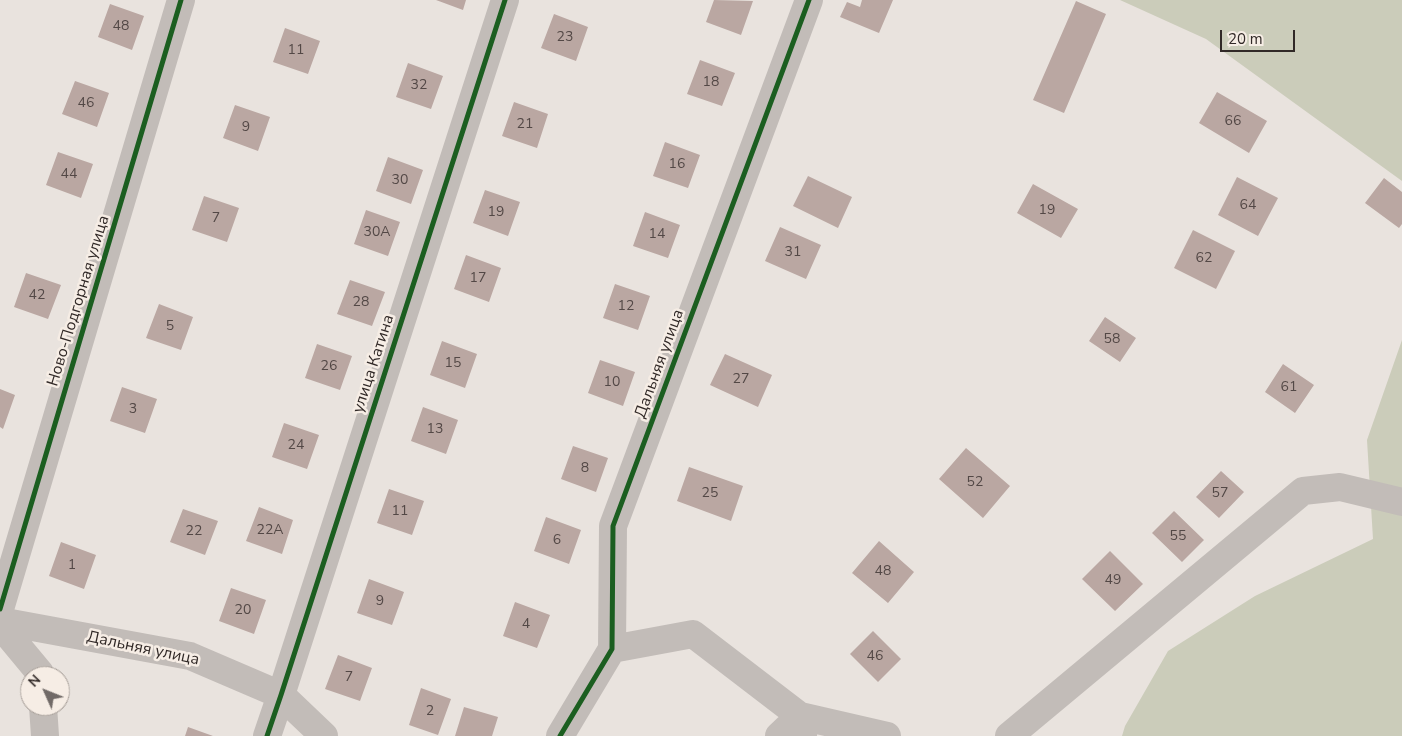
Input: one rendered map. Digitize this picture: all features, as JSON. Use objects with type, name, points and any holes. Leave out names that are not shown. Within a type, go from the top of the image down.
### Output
[{"type":"street","name":"Ново-Подгорная улица","points":[[0,609],[181,0]]},
{"type":"street","name":"улица Катина","points":[[267,736],[282,695],[505,0]]},
{"type":"street","name":"Дальняя улица","points":[[612,649],[613,526],[809,0]]},
{"type":"street","points":[[1009,736],[1303,491],[1340,487],[1402,502]]},
{"type":"street","name":"Дальняя улица","points":[[0,623],[190,656],[282,695],[324,736]]},
{"type":"street","points":[[0,623],[34,666]]},
{"type":"street","points":[[560,736],[612,649],[692,634],[802,726]]},
{"type":"street","points":[[44,716],[45,736]]},
{"type":"street","points":[[779,736],[802,726],[887,736]]},
{"type":"green space","points":[[1120,0],[1402,0],[1402,181],[1206,39]]},
{"type":"green space","points":[[1402,340],[1402,736],[1122,736],[1125,726],[1168,651],[1255,596],[1373,539],[1367,440]]},
{"type":"building","points":[[436,0],[466,0],[463,10]]},
{"type":"building","points":[[714,0],[753,1],[741,35],[706,22]]},
{"type":"building","points":[[862,0],[893,0],[879,33],[840,17],[847,2],[860,7]]},
{"type":"building","points":[[1076,1],[1106,14],[1064,113],[1033,100]]},
{"type":"building","points":[[110,4],[144,16],[132,50],[98,37]]},
{"type":"building","points":[[554,14],[588,27],[576,61],[541,48]]},
{"type":"building","points":[[285,28],[320,41],[308,74],[273,62]]},
{"type":"building","points":[[700,60],[735,73],[722,106],[687,94]]},
{"type":"building","points":[[408,63],[443,76],[431,109],[396,97]]},
{"type":"building","points":[[75,81],[109,93],[97,127],[62,114]]},
{"type":"building","points":[[1217,92],[1267,121],[1249,153],[1199,123]]},
{"type":"building","points":[[514,102],[548,114],[537,148],[502,136]]},
{"type":"building","points":[[235,105],[270,117],[258,151],[223,138]]},
{"type":"building","points":[[665,142],[700,155],[688,188],[653,176]]},
{"type":"building","points":[[58,152],[93,164],[81,198],[46,185]]},
{"type":"building","points":[[388,157],[423,170],[411,204],[376,191]]},
{"type":"building","points":[[808,176],[852,197],[838,228],[793,206]]},
{"type":"building","points":[[1237,177],[1278,198],[1258,236],[1218,215]]},
{"type":"building","points":[[1384,178],[1402,192],[1402,224],[1399,228],[1365,203]]},
{"type":"building","points":[[1033,184],[1078,209],[1061,238],[1017,213]]},
{"type":"building","points":[[485,190],[520,202],[508,236],[473,223]]},
{"type":"building","points":[[204,196],[239,208],[227,242],[192,230]]},
{"type":"building","points":[[366,210],[400,222],[388,256],[354,244]]},
{"type":"building","points":[[645,212],[680,225],[668,258],[633,246]]},
{"type":"building","points":[[780,227],[821,245],[806,279],[765,261]]},
{"type":"building","points":[[1193,230],[1235,251],[1216,289],[1174,268]]},
{"type":"building","points":[[466,255],[501,268],[489,302],[454,289]]},
{"type":"building","points":[[26,273],[61,285],[48,319],[14,307]]},
{"type":"building","points":[[350,280],[385,292],[372,326],[337,314]]},
{"type":"building","points":[[615,284],[650,296],[638,330],[603,318]]},
{"type":"building","points":[[159,304],[193,317],[181,350],[146,338]]},
{"type":"building","points":[[1105,317],[1136,338],[1120,362],[1089,341]]},
{"type":"building","points":[[442,341],[477,354],[465,388],[430,375]]},
{"type":"building","points":[[317,344],[352,356],[340,390],[305,378]]},
{"type":"building","points":[[725,354],[772,375],[758,407],[710,385]]},
{"type":"building","points":[[600,360],[635,372],[623,406],[588,393]]},
{"type":"building","points":[[1283,364],[1314,385],[1295,413],[1265,392]]},
{"type":"building","points":[[122,387],[157,399],[145,433],[110,421]]},
{"type":"building","points":[[0,389],[15,395],[3,429],[0,427]]},
{"type":"building","points":[[423,407],[458,420],[446,454],[411,441]]},
{"type":"building","points":[[284,423],[319,435],[307,469],[272,457]]},
{"type":"building","points":[[573,446],[608,458],[596,492],[561,479]]},
{"type":"building","points":[[966,448],[1010,486],[983,518],[939,479]]},
{"type":"building","points":[[689,467],[743,486],[731,521],[677,501]]},
{"type":"building","points":[[1221,471],[1244,492],[1219,518],[1196,497]]},
{"type":"building","points":[[389,489],[424,501],[412,535],[377,523]]},
{"type":"building","points":[[259,507],[293,520],[282,554],[246,541]]},
{"type":"building","points":[[183,509],[218,521],[205,555],[170,542]]},
{"type":"building","points":[[1174,511],[1204,540],[1182,562],[1152,533]]},
{"type":"building","points":[[546,517],[581,530],[569,564],[534,551]]},
{"type":"building","points":[[879,541],[914,572],[888,603],[852,573]]},
{"type":"building","points":[[61,542],[96,555],[84,589],[49,576]]},
{"type":"building","points":[[1110,551],[1143,584],[1115,611],[1082,579]]},
{"type":"building","points":[[369,579],[404,592],[392,625],[357,613]]},
{"type":"building","points":[[231,588],[266,600],[254,634],[219,621]]},
{"type":"building","points":[[515,602],[550,615],[537,648],[503,636]]},
{"type":"building","points":[[873,631],[901,659],[878,682],[850,654]]},
{"type":"building","points":[[338,655],[372,668],[360,701],[325,689]]},
{"type":"building","points":[[421,688],[451,699],[438,735],[409,725]]},
{"type":"building","points":[[464,707],[498,717],[492,736],[455,736]]},
{"type":"building","points":[[188,727],[213,736],[185,736]]},
{"type":"cycle path","points":[[0,609],[181,0]]},
{"type":"cycle path","points":[[267,736],[505,0]]},
{"type":"cycle path","points":[[560,736],[612,649],[613,526],[809,0]]}]
